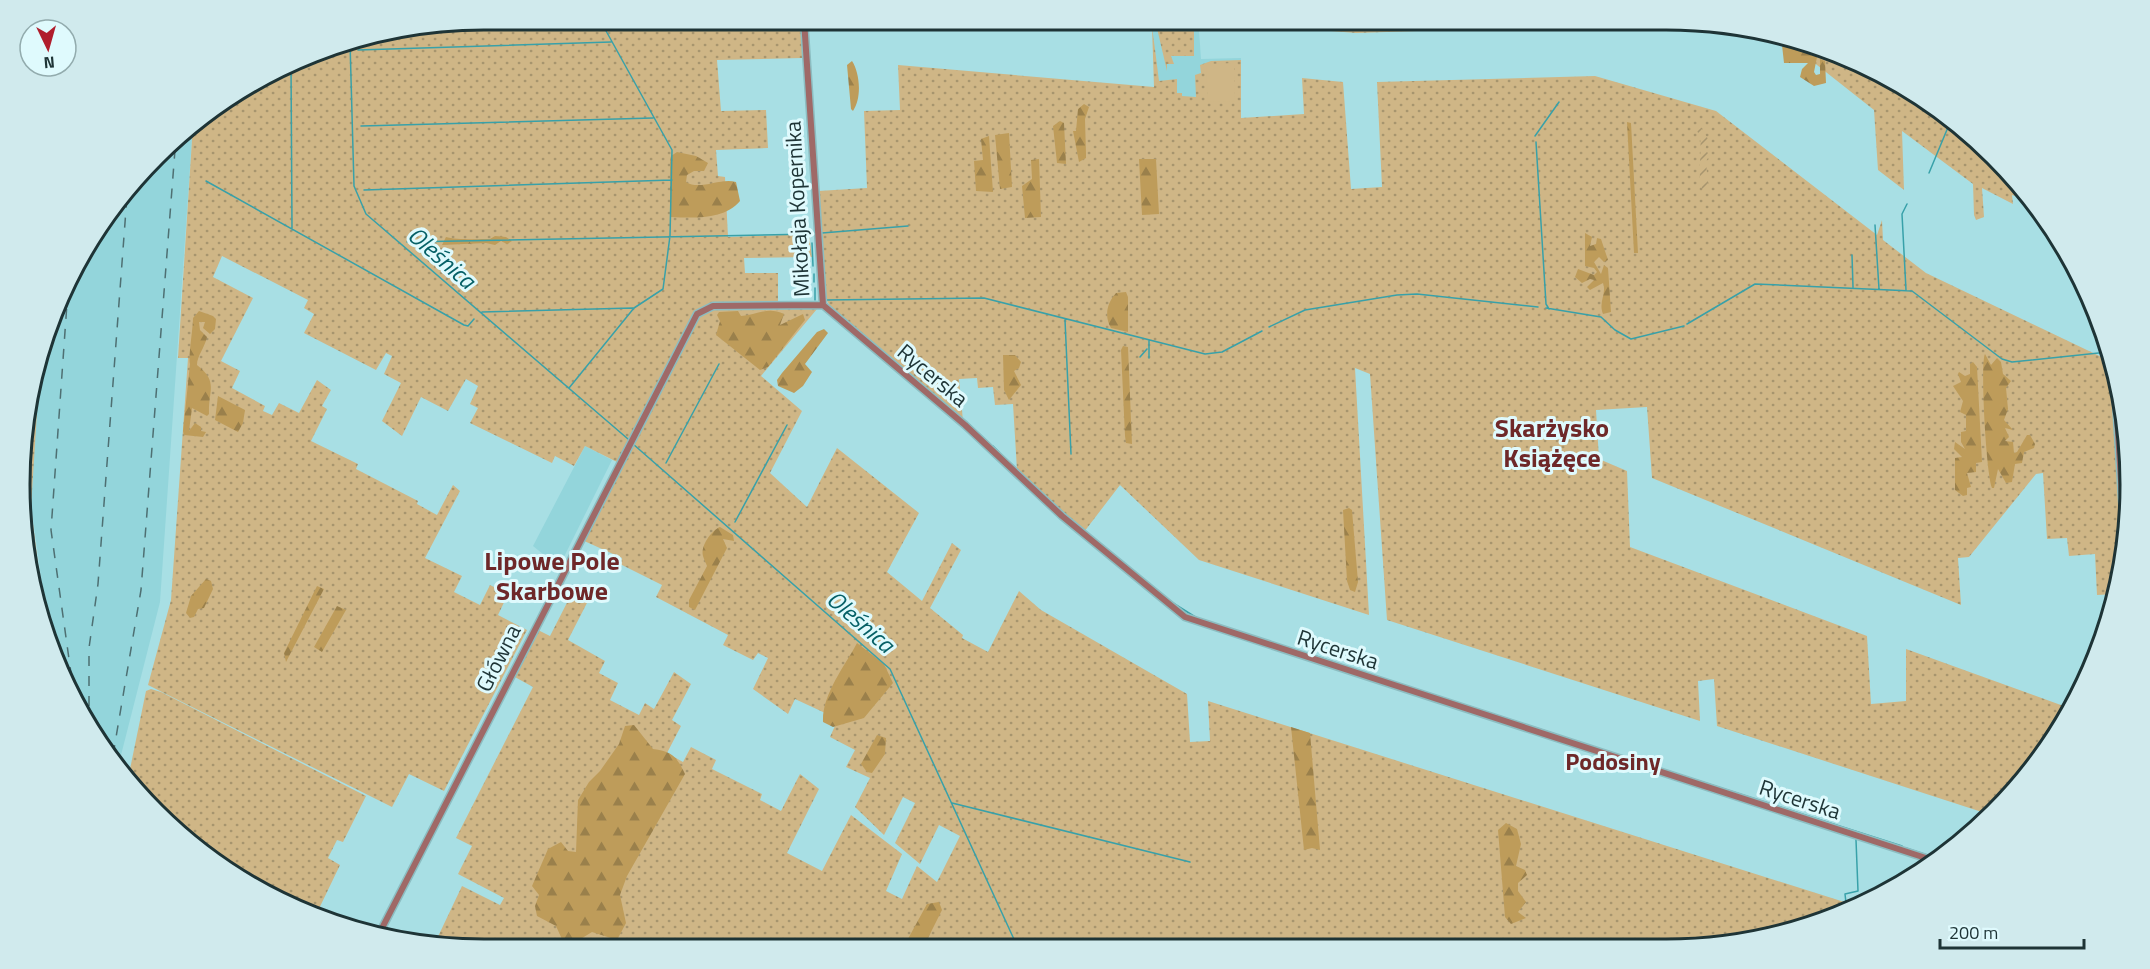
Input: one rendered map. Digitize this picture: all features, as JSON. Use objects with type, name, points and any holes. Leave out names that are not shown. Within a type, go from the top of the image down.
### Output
[{"type":"street","name":"Mikołaja Kopernika","points":[[630,442],[692,322],[702,309],[725,305],[823,305],[805,30]]},
{"type":"street","name":"Rycerska","points":[[823,305],[965,425],[1062,516],[1185,617],[1924,858]]},
{"type":"street","name":"Główna","points":[[382,927],[630,442]]},
{"type":"shaded area","points":[[801,30],[802,58],[717,60],[721,111],[766,110],[768,148],[716,150],[718,176],[725,177],[728,237],[809,234],[812,257],[744,258],[745,273],[778,273],[778,308],[817,309],[761,376],[802,411],[770,473],[807,507],[837,448],[919,513],[887,572],[922,601],[952,543],[961,550],[930,608],[963,635],[962,638],[988,652],[1019,591],[1041,610],[1187,694],[1190,742],[1210,741],[1208,701],[1844,902],[1783,924],[1725,935],[1666,939],[484,939],[438,936],[462,886],[500,905],[504,898],[458,874],[472,846],[456,838],[533,687],[513,676],[536,629],[550,636],[574,589],[588,601],[568,640],[605,661],[599,673],[618,683],[610,700],[639,715],[645,703],[654,709],[674,672],[691,684],[672,720],[681,726],[667,753],[683,762],[691,747],[716,760],[712,769],[762,794],[760,800],[781,811],[800,774],[819,789],[787,853],[822,871],[851,815],[902,854],[886,891],[902,899],[917,866],[937,882],[960,836],[939,825],[920,864],[895,843],[915,803],[903,797],[884,835],[855,807],[870,778],[846,767],[855,750],[830,737],[838,719],[795,699],[788,714],[753,689],[768,658],[758,653],[753,660],[723,645],[728,635],[656,597],[662,585],[620,564],[622,558],[582,540],[621,464],[585,446],[574,466],[555,456],[552,463],[470,423],[478,408],[470,404],[478,386],[466,379],[448,411],[421,397],[402,436],[382,421],[401,383],[384,374],[392,356],[386,353],[376,370],[304,333],[314,314],[304,308],[308,300],[222,256],[213,277],[253,298],[221,361],[240,371],[232,388],[265,406],[263,411],[272,415],[279,403],[299,413],[317,380],[331,390],[322,406],[327,409],[311,441],[358,464],[356,469],[418,501],[417,504],[437,515],[453,485],[460,491],[425,558],[462,576],[454,592],[480,605],[490,585],[508,594],[498,615],[527,630],[444,791],[409,774],[392,807],[148,685],[171,600],[188,358],[178,358],[192,137],[232,107],[283,77],[338,54],[367,45],[455,31]]},
{"type":"shaded area","points":[[1152,30],[1199,30],[1201,59],[1241,58],[1241,118],[1157,124]]},
{"type":"shaded area","points":[[1152,30],[1159,81],[1177,79],[1177,93],[1182,93],[1182,96],[1196,97],[1195,75],[1201,73],[1200,65],[1211,61],[1241,60],[1241,118],[1304,114],[1302,78],[1343,82],[1351,189],[1382,187],[1377,82],[1595,76],[1716,111],[1877,235],[1882,220],[1883,240],[1926,273],[2102,357],[2116,425],[2120,485],[2116,544],[2107,594],[2097,595],[2095,554],[2069,556],[2067,538],[2047,539],[2043,473],[2036,474],[1969,557],[1958,558],[1961,605],[1652,478],[1647,407],[1596,410],[1599,459],[1627,471],[1630,547],[1867,636],[1871,704],[1906,701],[1906,649],[2062,706],[2026,761],[1981,812],[1717,726],[1714,679],[1698,681],[1700,721],[1387,620],[1370,374],[1355,368],[1369,615],[1199,560],[1120,485],[1084,532],[1017,470],[1013,404],[995,405],[993,387],[978,388],[977,378],[959,379],[963,421],[833,312],[825,297],[818,191],[867,188],[864,111],[900,110],[898,65],[1154,87]]},
{"type":"shaded area","points":[[1157,30],[1194,30],[1194,56],[1171,56],[1174,64],[1167,64],[1167,71]]},
{"type":"shaded area","points":[[1318,30],[1417,31],[1356,33]]},
{"type":"shaded area","points":[[1797,49],[1867,77],[1893,91],[1942,124],[1987,163],[2007,185],[2016,196],[2012,195],[2013,204],[1982,188],[1984,217],[1976,220],[1973,184],[1902,131],[1904,190],[1878,170],[1874,110]]},
{"type":"shaded area","points":[[1234,63],[1235,101],[1208,102],[1206,64]]},
{"type":"shaded area","points":[[1698,123],[1708,139],[1705,150],[1710,155],[1706,161],[1708,186],[1704,192],[1700,179],[1700,140],[1694,127]]},
{"type":"shaded area","points":[[192,137],[160,602],[121,756],[91,712],[77,686],[54,631],[44,596],[31,505],[36,416],[45,367],[54,338],[77,283],[91,257],[124,208],[163,163]]},
{"type":"shaded area","points":[[37,405],[31,508],[39,575],[34,544],[31,514],[30,484]]},
{"type":"shaded area","points":[[585,446],[612,460],[559,567],[533,546]]},
{"type":"shaded area","points":[[151,689],[161,692],[366,796],[343,842],[337,840],[328,858],[340,865],[320,907],[257,878],[208,845],[163,806],[130,768],[146,691]]},
{"type":"green space","points":[[1782,45],[1817,56],[1814,72],[1816,75],[1820,74],[1820,59],[1825,61],[1826,83],[1814,86],[1800,77],[1802,69],[1808,63],[1784,63]]},
{"type":"green space","points":[[852,61],[857,72],[859,86],[858,99],[853,111],[847,65]]},
{"type":"green space","points":[[1084,104],[1089,107],[1085,119],[1086,158],[1079,162],[1073,131],[1076,131],[1078,109]]},
{"type":"green space","points":[[1060,121],[1064,123],[1066,164],[1057,163],[1053,126]]},
{"type":"green space","points":[[1627,122],[1631,123],[1638,253],[1634,253]]},
{"type":"green space","points":[[1009,133],[1012,187],[1000,189],[995,135]]},
{"type":"green space","points":[[989,136],[993,192],[976,191],[974,161],[983,160],[981,139]]},
{"type":"green space","points":[[677,152],[696,156],[708,163],[704,171],[694,171],[687,175],[686,182],[704,185],[724,181],[736,182],[740,201],[726,212],[717,215],[670,217],[670,162],[671,156]]},
{"type":"green space","points":[[1039,159],[1041,217],[1025,218],[1022,186],[1032,179],[1031,160]]},
{"type":"green space","points":[[1139,159],[1156,159],[1159,214],[1142,215]]},
{"type":"green space","points":[[1585,233],[1592,237],[1590,246],[1596,244],[1597,238],[1601,239],[1608,260],[1604,262],[1599,257],[1594,262],[1601,274],[1604,265],[1608,268],[1611,312],[1603,314],[1603,283],[1590,290],[1587,287],[1594,280],[1590,279],[1582,283],[1575,277],[1578,269],[1594,275],[1597,272],[1594,268],[1585,266]]},
{"type":"green space","points":[[495,236],[506,237],[512,241],[507,244],[501,241],[495,245],[486,243],[442,245],[446,237],[490,239]]},
{"type":"green space","points":[[1126,292],[1128,332],[1111,328],[1107,314],[1110,301],[1116,293]]},
{"type":"green space","points":[[199,311],[216,319],[215,329],[210,334],[203,328],[205,322],[199,322],[200,330],[207,337],[197,365],[208,376],[210,382],[209,414],[207,416],[192,408],[189,431],[195,423],[201,427],[201,431],[206,432],[203,437],[184,435],[183,431],[193,318]]},
{"type":"green space","points":[[738,311],[741,316],[767,311],[784,314],[780,325],[803,314],[805,320],[768,367],[760,370],[716,335],[720,321],[717,315],[719,312]]},
{"type":"green space","points":[[824,329],[828,333],[805,364],[812,372],[803,386],[794,393],[778,386],[777,380],[782,373],[817,332]]},
{"type":"green space","points":[[1123,346],[1128,347],[1132,444],[1126,443],[1125,436],[1121,350]]},
{"type":"green space","points":[[1985,354],[1991,365],[1997,358],[2001,362],[2003,374],[2011,381],[2006,388],[2008,409],[2004,420],[2013,430],[2005,428],[2009,437],[2005,441],[2013,442],[2014,453],[2017,452],[2027,435],[2030,435],[2035,444],[2034,448],[2024,452],[2022,463],[2015,464],[2012,482],[2006,483],[1998,469],[1994,488],[1992,488],[1990,479],[1986,442],[1983,396]]},
{"type":"green space","points":[[1003,355],[1015,355],[1021,362],[1019,368],[1014,371],[1021,385],[1009,400],[1004,390]]},
{"type":"green space","points":[[1973,362],[1977,367],[1982,462],[1976,463],[1976,472],[1967,473],[1971,487],[1967,488],[1967,495],[1963,496],[1955,490],[1955,458],[1962,457],[1954,449],[1955,442],[1965,449],[1961,442],[1961,432],[1966,431],[1966,415],[1960,412],[1963,401],[1953,386],[1961,382],[1959,372],[1965,376],[1970,374],[1970,364]]},
{"type":"green space","points":[[218,396],[245,410],[243,423],[238,432],[215,420]]},
{"type":"green space","points":[[1349,508],[1352,510],[1358,582],[1355,592],[1350,590],[1347,581],[1343,510]]},
{"type":"green space","points":[[720,527],[733,535],[734,541],[723,539],[727,548],[695,610],[689,607],[689,600],[707,566],[703,548],[710,535]]},
{"type":"green space","points":[[206,579],[211,581],[213,589],[204,608],[198,609],[194,617],[190,618],[186,613],[191,596]]},
{"type":"green space","points":[[317,586],[324,589],[286,662],[284,653]]},
{"type":"green space","points":[[337,606],[346,610],[322,652],[314,647]]},
{"type":"green space","points":[[857,643],[884,664],[893,683],[864,718],[833,727],[823,722],[826,701]]},
{"type":"green space","points":[[634,725],[653,749],[665,751],[673,756],[685,774],[627,876],[620,895],[626,923],[618,939],[592,932],[581,939],[562,939],[556,926],[537,916],[535,906],[539,895],[532,886],[548,849],[561,842],[568,851],[576,852],[578,800],[619,744],[625,726]]},
{"type":"green space","points":[[1291,727],[1310,733],[1320,850],[1312,848],[1304,850]]},
{"type":"green space","points":[[877,735],[886,738],[885,754],[872,773],[867,772],[861,764]]},
{"type":"green space","points":[[1506,823],[1517,829],[1521,844],[1516,866],[1525,870],[1527,875],[1518,883],[1518,891],[1526,902],[1518,912],[1526,918],[1511,924],[1505,917],[1498,830]]},
{"type":"green space","points":[[939,902],[942,910],[928,939],[908,939],[927,904]]},
{"type":"waterway","points":[[569,388],[634,308],[663,289],[670,236],[672,150],[606,30]]},
{"type":"waterway","points":[[358,50],[611,42]]},
{"type":"waterway","name":"Oleśnica","points":[[350,50],[354,186],[366,214],[628,439]]},
{"type":"waterway","points":[[291,74],[292,230]]},
{"type":"waterway","points":[[1535,136],[1559,102]]},
{"type":"waterway","points":[[361,126],[653,118]]},
{"type":"waterway","points":[[1929,173],[1947,129]]},
{"type":"waterway","points":[[1536,142],[1546,304],[1549,309]]},
{"type":"waterway","points":[[364,190],[672,180]]},
{"type":"waterway","points":[[206,181],[464,325],[468,326],[474,319]]},
{"type":"waterway","points":[[1906,290],[1902,214],[1907,204]]},
{"type":"waterway","points":[[1875,225],[1879,289]]},
{"type":"waterway","points":[[822,233],[908,226]]},
{"type":"waterway","points":[[407,242],[813,234]]},
{"type":"waterway","points":[[812,243],[813,266]]},
{"type":"waterway","points":[[1852,255],[1853,287]]},
{"type":"waterway","points":[[814,274],[814,282]]},
{"type":"waterway","points":[[1687,324],[1755,284],[1912,291],[2002,359],[2012,362],[2101,353]]},
{"type":"waterway","points":[[815,288],[815,300]]},
{"type":"waterway","points":[[1269,327],[1305,310],[1397,295],[1417,294],[1538,307]]},
{"type":"waterway","points":[[826,300],[984,298],[1205,354],[1222,352],[1262,331]]},
{"type":"waterway","points":[[482,312],[633,308]]},
{"type":"waterway","points":[[1546,308],[1601,317],[1615,330],[1631,339],[1684,326]]},
{"type":"waterway","points":[[1065,320],[1071,454]]},
{"type":"waterway","points":[[1149,341],[1149,358]]},
{"type":"waterway","points":[[1140,357],[1147,349]]},
{"type":"waterway","points":[[666,463],[719,364]]},
{"type":"waterway","points":[[918,382],[964,420]]},
{"type":"waterway","points":[[735,522],[787,425]]},
{"type":"waterway","points":[[970,425],[974,429]]},
{"type":"waterway","points":[[977,432],[989,443]]},
{"type":"waterway","name":"Oleśnica","points":[[633,444],[890,669],[1014,939]]},
{"type":"waterway","points":[[993,446],[999,452]]},
{"type":"waterway","points":[[1006,459],[1032,484]]},
{"type":"waterway","points":[[1173,603],[1197,618]]},
{"type":"waterway","points":[[1313,655],[1357,670]]},
{"type":"waterway","points":[[1468,706],[1555,734]]},
{"type":"waterway","points":[[1643,763],[1902,846]]},
{"type":"waterway","points":[[952,803],[1190,862]]},
{"type":"waterway","points":[[1846,901],[1845,894],[1858,891],[1856,840]]},
{"type":"waterway","points":[[1906,848],[1928,855]]},
{"type":"railway","points":[[114,747],[141,590],[175,152]]},
{"type":"railway","points":[[89,708],[89,648],[98,584],[126,205]]},
{"type":"railway","points":[[67,307],[51,530],[71,671]]},
{"type":"district","name":"Skarżysko Książęce","points":[[1552,442]]},
{"type":"district","name":"Lipowe Pole Skarbowe","points":[[552,575]]},
{"type":"district","name":"Podosiny","points":[[1613,761]]}]
